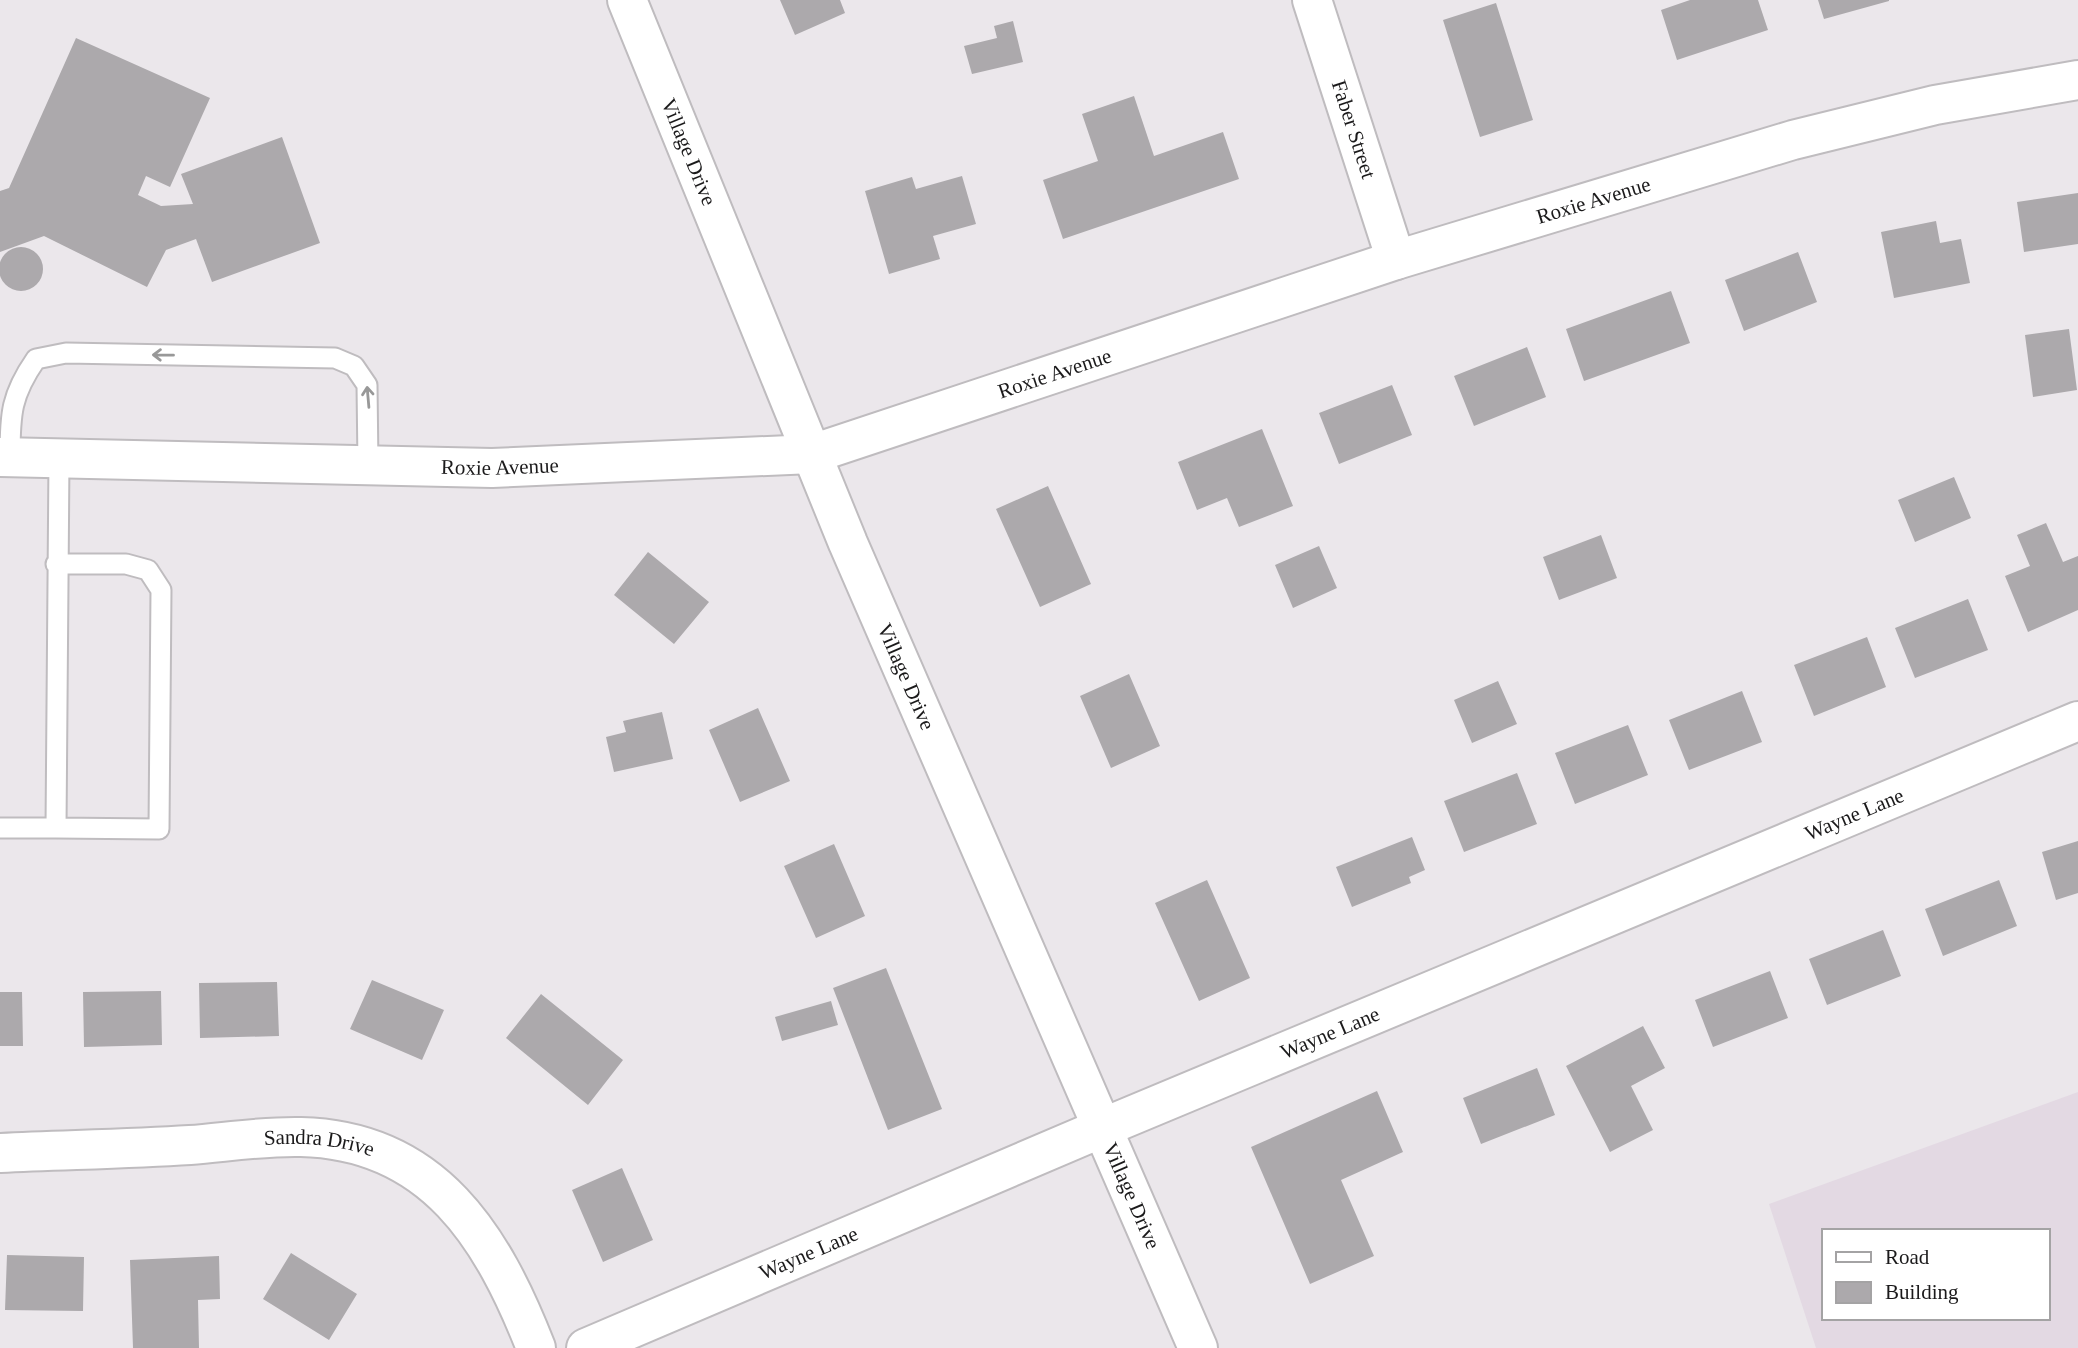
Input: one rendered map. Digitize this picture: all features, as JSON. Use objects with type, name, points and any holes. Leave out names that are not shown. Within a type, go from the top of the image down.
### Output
[{"type":"street","name":"Village Drive","points":[[627,0],[812,454],[1198,1348]]},
{"type":"street","name":"Faber Street","points":[[1312,0],[1396,260]]},
{"type":"street","name":"Roxie Avenue","points":[[5,457],[492,468],[812,454],[1396,260],[1793,140],[1935,105],[2078,80]]},
{"type":"street","name":"Wayne Lane","points":[[586,1348],[1102,1128],[2078,721]]},
{"type":"street","name":"Sandra Drive","points":[[0,1153],[166,1147],[301,1137],[341,1141],[388,1156],[430,1181],[465,1214],[513,1290],[536,1348]]},
{"type":"lane","points":[[5,457],[10,407],[22,380],[37,359],[66,353],[335,358],[354,366],[367,385],[368,465]]},
{"type":"lane","points":[[56,828],[56,564],[59,459]]},
{"type":"lane","points":[[0,828],[159,829],[161,590],[148,570],[127,564],[56,564]]},
{"type":"shaded area","points":[[2078,1092],[2078,1348],[1816,1348],[1769,1204]]},
{"type":"building","points":[[780,0],[840,0],[845,13],[795,35]]},
{"type":"building","points":[[1690,0],[1758,0],[1768,30],[1677,60],[1661,10]]},
{"type":"building","points":[[1818,0],[1889,0],[1889,1],[1824,19]]},
{"type":"building","points":[[1496,3],[1533,120],[1480,137],[1443,20]]},
{"type":"building","points":[[1013,21],[1023,62],[972,74],[964,46],[997,38],[994,26]]},
{"type":"building","points":[[76,38],[210,98],[170,187],[146,176],[138,195],[161,206],[193,204],[181,174],[282,137],[320,243],[212,282],[196,239],[166,250],[147,287],[44,236],[0,252],[0,191],[9,188]]},
{"type":"building","points":[[1134,96],[1154,156],[1223,132],[1239,179],[1063,239],[1043,180],[1098,161],[1082,114]]},
{"type":"building","points":[[962,176],[976,224],[933,236],[940,259],[889,274],[865,191],[912,177],[916,189]]},
{"type":"building","points":[[2078,193],[2078,244],[2024,252],[2017,202]]},
{"type":"building","points":[[1936,221],[1940,243],[1961,239],[1970,283],[1894,298],[1881,232]]},
{"type":"building","points":[[21,247],[30,248],[37,253],[42,260],[42,278],[37,285],[30,290],[21,291],[12,290],[5,285],[0,278],[-1,269],[0,260],[5,253],[12,248]]},
{"type":"building","points":[[1798,252],[1817,302],[1744,331],[1725,280]]},
{"type":"building","points":[[1671,291],[1690,343],[1584,381],[1566,329]]},
{"type":"building","points":[[2069,329],[2077,390],[2033,397],[2025,335]]},
{"type":"building","points":[[1527,347],[1546,397],[1474,426],[1454,376]]},
{"type":"building","points":[[1392,385],[1412,435],[1339,464],[1319,413]]},
{"type":"building","points":[[1262,429],[1293,506],[1239,527],[1227,498],[1197,510],[1178,462]]},
{"type":"building","points":[[1954,477],[1971,518],[1915,542],[1898,500]]},
{"type":"building","points":[[1048,486],[1091,584],[1040,607],[996,509]]},
{"type":"building","points":[[2046,523],[2063,562],[2078,556],[2078,610],[2028,632],[2005,576],[2030,566],[2017,535]]},
{"type":"building","points":[[1601,535],[1617,578],[1559,600],[1543,557]]},
{"type":"building","points":[[1319,546],[1337,588],[1293,608],[1275,565]]},
{"type":"building","points":[[648,552],[709,602],[674,644],[614,595]]},
{"type":"building","points":[[1968,599],[1988,650],[1915,678],[1895,628]]},
{"type":"building","points":[[1867,637],[1886,687],[1814,716],[1794,665]]},
{"type":"building","points":[[1129,674],[1160,746],[1111,768],[1080,696]]},
{"type":"building","points":[[1498,681],[1517,724],[1472,743],[1454,700]]},
{"type":"building","points":[[1742,691],[1762,742],[1689,770],[1669,720]]},
{"type":"building","points":[[758,708],[790,781],[740,802],[709,730]]},
{"type":"building","points":[[662,712],[673,759],[614,772],[606,737],[626,732],[623,721]]},
{"type":"building","points":[[1628,725],[1648,775],[1575,804],[1555,753]]},
{"type":"building","points":[[1517,773],[1537,824],[1464,852],[1444,801]]},
{"type":"building","points":[[1412,837],[1425,870],[1409,877],[1411,883],[1352,907],[1336,867]]},
{"type":"building","points":[[2078,841],[2078,893],[2056,900],[2042,852]]},
{"type":"building","points":[[834,844],[865,916],[816,938],[784,866]]},
{"type":"building","points":[[1207,880],[1250,978],[1199,1001],[1155,903]]},
{"type":"building","points":[[1999,880],[2017,926],[1943,956],[1925,909]]},
{"type":"building","points":[[1883,930],[1901,976],[1827,1005],[1809,959]]},
{"type":"building","points":[[886,968],[942,1109],[888,1130],[833,988]]},
{"type":"building","points":[[1770,971],[1788,1018],[1713,1047],[1695,1000]]},
{"type":"building","points":[[372,980],[444,1010],[422,1060],[350,1029]]},
{"type":"building","points":[[277,982],[279,1036],[200,1038],[199,983]]},
{"type":"building","points":[[161,991],[162,1045],[84,1047],[83,992]]},
{"type":"building","points":[[0,992],[22,992],[23,1046],[0,1046]]},
{"type":"building","points":[[541,994],[623,1060],[588,1105],[506,1038]]},
{"type":"building","points":[[831,1001],[838,1025],[782,1041],[775,1017]]},
{"type":"building","points":[[1643,1026],[1665,1068],[1631,1086],[1653,1130],[1610,1152],[1566,1066]]},
{"type":"building","points":[[1537,1068],[1555,1115],[1481,1144],[1463,1098]]},
{"type":"building","points":[[1377,1091],[1403,1152],[1341,1180],[1374,1256],[1310,1284],[1251,1147]]},
{"type":"building","points":[[622,1168],[653,1240],[603,1262],[572,1190]]},
{"type":"building","points":[[291,1253],[357,1294],[329,1340],[263,1299]]},
{"type":"building","points":[[7,1255],[84,1257],[83,1311],[5,1310]]},
{"type":"building","points":[[219,1256],[220,1299],[198,1300],[199,1348],[133,1348],[130,1260]]}]
